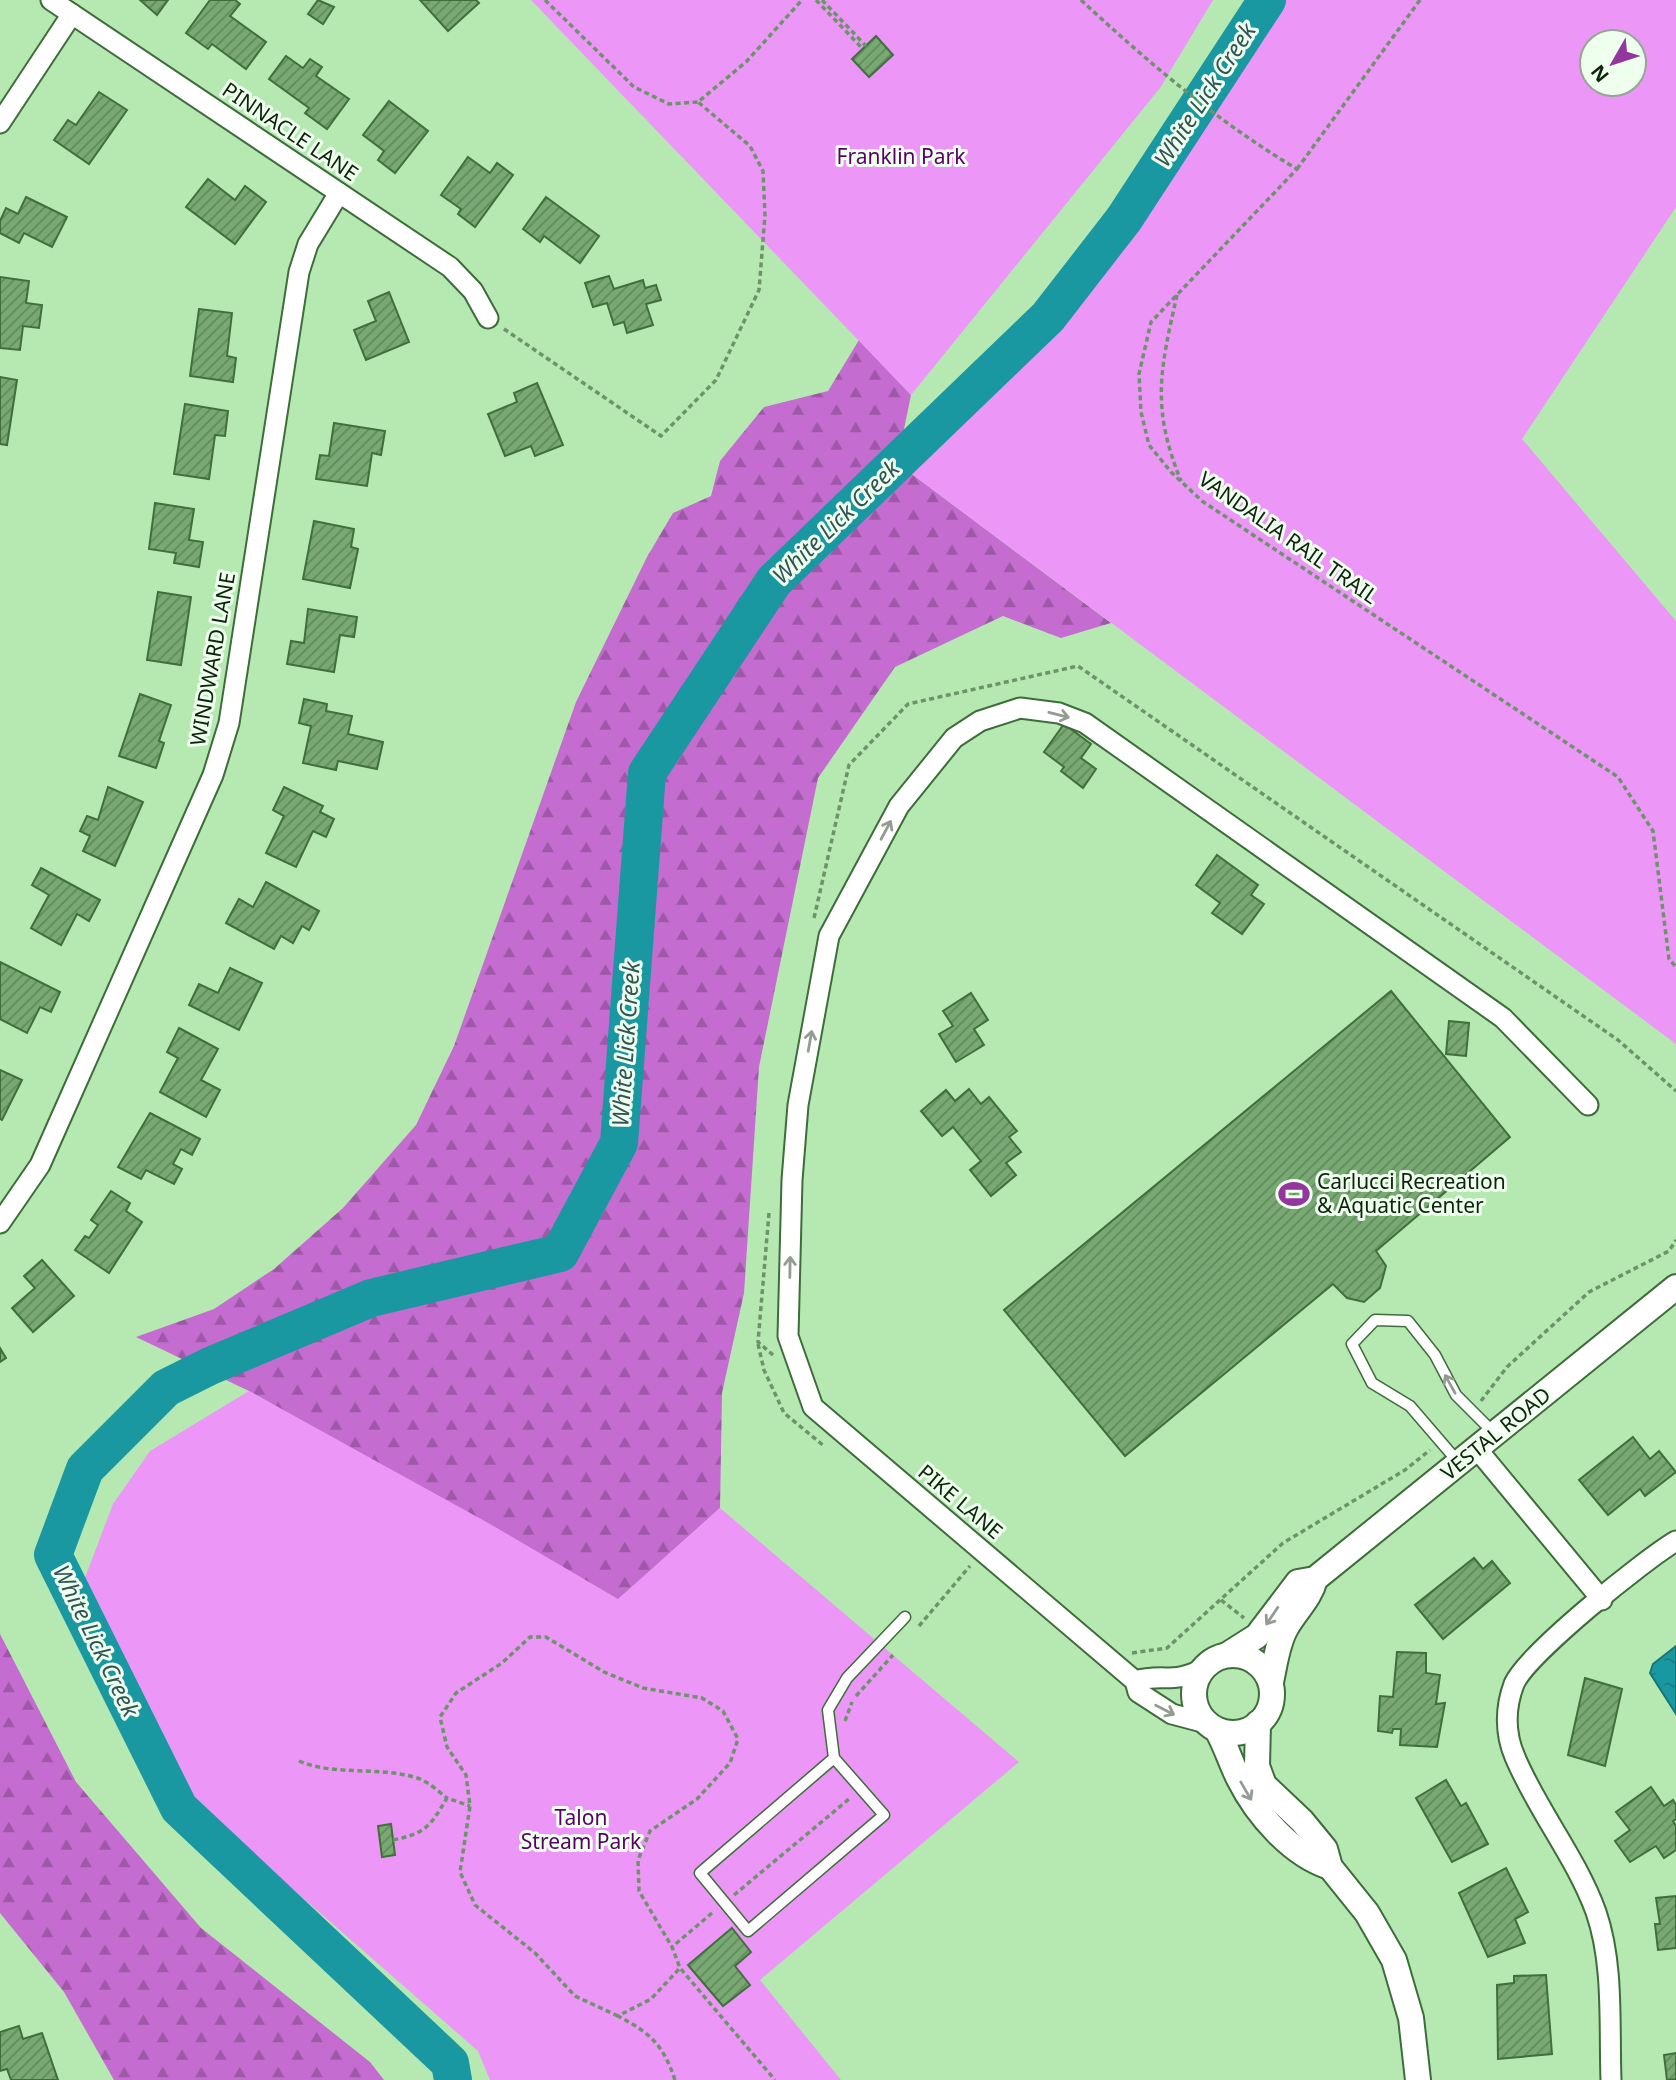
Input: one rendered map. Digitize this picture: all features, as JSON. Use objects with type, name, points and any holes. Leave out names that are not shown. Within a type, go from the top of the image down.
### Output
[{"type":"street","name":"PINNACLE LANE","points":[[51,0],[450,267],[473,291],[488,318]]},
{"type":"street","points":[[0,122],[72,14]]},
{"type":"street","name":"WINDWARD LANE","points":[[0,1223],[40,1165],[213,775],[229,723],[299,272],[308,244],[339,193]]},
{"type":"street","name":"PIKE LANE","points":[[1212,1726],[1184,1718],[1158,1706],[1138,1692],[1135,1681],[813,1407],[789,1336],[792,1180],[798,1105],[829,936],[899,806],[954,738],[980,721],[1020,708],[1059,713],[1085,723],[1503,1018],[1588,1105]]},
{"type":"street","name":"VESTAL ROAD","points":[[1227,1655],[1256,1636],[1298,1582],[1315,1579],[1676,1286]]},
{"type":"street","points":[[1477,1449],[1602,1600]]},
{"type":"street","points":[[1611,2080],[1607,1961],[1600,1925],[1578,1876],[1516,1759],[1507,1722],[1514,1684],[1527,1664],[1676,1541]]},
{"type":"street","name":"VESTAL ROAD","points":[[1270,1682],[1279,1643],[1298,1609],[1310,1597],[1315,1579]]},
{"type":"street","points":[[1135,1681],[1145,1678],[1181,1679],[1227,1655],[1248,1657],[1256,1662],[1270,1682],[1271,1706],[1258,1723],[1241,1732],[1212,1726]]},
{"type":"street","points":[[1204,1668],[1195,1685],[1194,1699],[1212,1726],[1258,1811],[1312,1861],[1330,1867]]},
{"type":"street","points":[[1258,1723],[1257,1766],[1264,1785],[1302,1821],[1325,1849],[1330,1867],[1367,1913],[1394,1960],[1411,2018],[1418,2080]]},
{"type":"lane","points":[[1375,1320],[1408,1321],[1435,1356],[1456,1395],[1477,1449],[1372,1383],[1352,1344],[1375,1320]]},
{"type":"lane","points":[[835,1758],[700,1873],[748,1931],[884,1815],[835,1758],[828,1710],[847,1678],[905,1617]]},
{"type":"path","points":[[545,0],[634,87],[668,104],[698,102],[746,62],[802,0]]},
{"type":"path","points":[[816,0],[864,48],[822,0]]},
{"type":"path","points":[[1081,0],[1147,61],[1249,140],[1297,169]]},
{"type":"path","name":"VANDALIA RAIL TRAIL","points":[[1420,0],[1297,169],[1151,323],[1139,374],[1141,412],[1149,445],[1182,483],[1235,525],[1618,777],[1653,831],[1669,959],[1676,967]]},
{"type":"path","points":[[488,318],[661,436],[716,380],[759,290],[765,215],[763,172],[750,146],[698,102]]},
{"type":"path","points":[[1177,293],[1164,355],[1160,407],[1167,444],[1182,483]]},
{"type":"path","points":[[814,922],[849,765],[908,704],[1078,666],[1618,1040],[1676,1091]]},
{"type":"path","points":[[764,1370],[758,1342],[771,1202]]},
{"type":"path","points":[[1477,1405],[1507,1367],[1589,1292],[1669,1251],[1676,1240]]},
{"type":"path","points":[[758,1342],[775,1357]]},
{"type":"path","points":[[1131,1653],[1167,1648],[1283,1543],[1405,1470],[1434,1447]]},
{"type":"path","points":[[672,1947],[639,1891],[638,1860],[650,1830],[697,1799],[730,1763],[738,1739],[723,1711],[702,1698],[643,1688],[604,1672],[546,1637],[530,1637],[502,1663],[456,1693],[440,1717],[447,1747],[466,1775],[470,1806],[460,1872],[475,1905],[535,1953],[575,1996],[650,2033],[669,2060],[675,2080]]},
{"type":"path","points":[[299,1761],[318,1769],[391,1772],[423,1780],[447,1798],[470,1806]]},
{"type":"path","points":[[393,1840],[418,1835],[434,1820],[447,1798]]},
{"type":"path","points":[[618,2016],[651,1999],[680,1968],[775,2080]]},
{"type":"green space","name":"Franklin Park","points":[[531,0],[1213,0],[1160,88],[911,395]]},
{"type":"green space","points":[[1267,0],[1676,0],[1676,207],[1522,439],[1676,621],[1676,1044],[897,463],[1048,317],[1124,219]]},
{"type":"green space","points":[[859,340],[911,395],[897,463],[1111,623],[1061,638],[1003,616],[895,667],[818,778],[759,1067],[744,1293],[722,1393],[720,1508],[618,1600],[249,1391],[136,1337],[214,1309],[274,1269],[343,1208],[416,1125],[454,1046],[576,702],[647,557],[673,513],[711,496],[720,461],[764,407],[828,391]]},
{"type":"green space","name":"Talon Stream Park","points":[[249,1391],[490,1524],[618,1599],[720,1508],[1019,1762],[760,1980],[841,2080],[490,2080],[478,2051],[193,1802],[131,1686],[83,1583],[113,1504],[150,1451]]},
{"type":"green space","points":[[0,1634],[76,1782],[201,1928],[370,2062],[384,2080],[114,2080],[64,1992],[0,1913]]},
{"type":"water","points":[[1676,1646],[1676,1714],[1650,1673],[1653,1664]]},
{"type":"building","points":[[140,0],[168,0],[157,15]]},
{"type":"building","points":[[210,0],[235,0],[240,4],[230,16],[266,42],[246,69],[212,44],[208,49],[186,33]]},
{"type":"building","points":[[318,0],[334,7],[323,24],[308,14]]},
{"type":"building","points":[[420,0],[476,0],[479,3],[448,31]]},
{"type":"building","points":[[876,36],[893,55],[869,77],[852,59]]},
{"type":"building","points":[[286,56],[303,68],[310,59],[322,67],[316,76],[349,99],[327,129],[305,113],[309,108],[269,79]]},
{"type":"building","points":[[99,92],[127,110],[89,164],[54,140],[68,120],[76,125]]},
{"type":"building","points":[[389,101],[428,131],[395,173],[378,160],[384,151],[363,135]]},
{"type":"building","points":[[468,157],[490,173],[497,163],[513,175],[475,227],[458,214],[461,209],[441,195]]},
{"type":"building","points":[[208,179],[235,200],[245,186],[266,202],[235,244],[186,207]]},
{"type":"building","points":[[26,197],[67,217],[52,247],[24,233],[19,243],[0,233],[0,221],[6,208],[18,214]]},
{"type":"building","points":[[546,197],[599,236],[580,263],[544,236],[540,242],[523,229]]},
{"type":"building","points":[[609,276],[614,289],[643,280],[645,288],[656,285],[661,300],[646,304],[653,325],[627,333],[624,322],[614,325],[607,303],[593,307],[585,283]]},
{"type":"building","points":[[0,277],[29,281],[26,303],[42,305],[39,328],[23,326],[20,350],[0,348]]},
{"type":"building","points":[[389,292],[409,342],[366,360],[354,330],[376,321],[368,301]]},
{"type":"building","points":[[199,309],[232,313],[227,356],[236,358],[233,382],[190,376]]},
{"type":"building","points":[[0,377],[17,380],[7,445],[0,444]]},
{"type":"building","points":[[537,383],[563,445],[535,456],[531,446],[505,456],[488,414],[517,402],[514,393]]},
{"type":"building","points":[[185,404],[228,411],[225,436],[215,435],[209,479],[174,474]]},
{"type":"building","points":[[334,423],[385,431],[381,455],[372,453],[367,486],[316,479],[320,455],[329,456]]},
{"type":"building","points":[[155,503],[194,509],[189,540],[203,542],[199,567],[174,563],[176,553],[149,549]]},
{"type":"building","points":[[314,521],[354,529],[351,547],[358,549],[350,588],[303,579]]},
{"type":"building","points":[[158,592],[191,597],[181,665],[147,660]]},
{"type":"building","points":[[308,609],[357,617],[354,637],[340,635],[334,672],[287,664],[291,641],[304,643]]},
{"type":"building","points":[[140,694],[171,705],[159,741],[164,743],[156,768],[119,756]]},
{"type":"building","points":[[304,699],[327,704],[326,711],[352,716],[348,734],[383,742],[377,769],[338,761],[336,770],[303,763],[311,726],[299,723]]},
{"type":"building","points":[[1064,724],[1091,744],[1081,758],[1096,769],[1083,788],[1061,771],[1064,767],[1044,752]]},
{"type":"building","points":[[108,787],[143,802],[115,866],[83,851],[90,836],[80,831],[87,816],[98,820]]},
{"type":"building","points":[[284,787],[323,806],[320,812],[334,819],[326,837],[313,831],[296,867],[266,853],[284,816],[273,810]]},
{"type":"building","points":[[1217,855],[1258,885],[1251,895],[1264,904],[1242,934],[1212,913],[1220,903],[1196,885]]},
{"type":"building","points":[[41,868],[100,900],[89,921],[77,914],[61,945],[31,928],[49,895],[32,885]]},
{"type":"building","points":[[266,882],[319,911],[309,930],[302,926],[293,943],[281,936],[274,949],[226,923],[239,899],[253,907]]},
{"type":"building","points":[[0,962],[60,992],[51,1012],[40,1007],[27,1033],[0,1019]]},
{"type":"building","points":[[230,968],[262,983],[239,1030],[189,1005],[199,984],[218,993]]},
{"type":"building","name":"Carlucci Recreation & Aquatic Center","points":[[1391,991],[1510,1137],[1376,1251],[1386,1266],[1380,1288],[1364,1302],[1347,1298],[1333,1284],[1125,1456],[1004,1310]]},
{"type":"building","points":[[971,993],[988,1020],[974,1029],[984,1045],[956,1062],[939,1034],[953,1026],[943,1011]]},
{"type":"building","points":[[1449,1021],[1469,1023],[1466,1056],[1446,1054]]},
{"type":"building","points":[[179,1028],[218,1049],[201,1080],[220,1090],[206,1117],[160,1092],[178,1058],[167,1052]]},
{"type":"building","points":[[0,1070],[22,1080],[2,1120],[0,1119]]},
{"type":"building","points":[[969,1089],[981,1104],[989,1097],[1017,1131],[1009,1137],[1021,1152],[1006,1163],[1016,1175],[991,1196],[970,1170],[981,1161],[953,1127],[942,1136],[921,1111],[946,1090],[955,1101]]},
{"type":"building","points":[[150,1113],[200,1139],[192,1155],[181,1149],[173,1164],[182,1169],[174,1184],[146,1170],[141,1179],[118,1167]]},
{"type":"building","points":[[111,1191],[130,1203],[126,1211],[142,1222],[109,1273],[75,1250],[85,1236],[89,1238],[98,1225],[91,1220]]},
{"type":"building","points":[[42,1260],[74,1296],[33,1332],[12,1308],[35,1288],[24,1276]]},
{"type":"building","points":[[0,1348],[6,1358],[0,1362]]},
{"type":"building","points":[[1633,1437],[1650,1459],[1659,1451],[1676,1472],[1645,1496],[1640,1489],[1608,1515],[1579,1480]]},
{"type":"building","points":[[1474,1558],[1483,1569],[1492,1561],[1510,1583],[1443,1639],[1415,1605]]},
{"type":"building","points":[[1397,1652],[1426,1653],[1426,1673],[1440,1675],[1436,1704],[1445,1703],[1437,1747],[1400,1745],[1401,1729],[1393,1729],[1392,1733],[1378,1731],[1380,1696],[1393,1697]]},
{"type":"building","points":[[1585,1678],[1622,1689],[1605,1766],[1568,1755]]},
{"type":"building","points":[[1446,1780],[1461,1806],[1466,1803],[1488,1844],[1452,1862],[1416,1798]]},
{"type":"building","points":[[1651,1787],[1664,1806],[1673,1800],[1676,1805],[1676,1819],[1673,1821],[1676,1826],[1676,1850],[1664,1858],[1656,1846],[1630,1862],[1615,1841],[1630,1830],[1616,1812]]},
{"type":"building","points":[[391,1824],[395,1855],[382,1857],[378,1826]]},
{"type":"building","points":[[1506,1868],[1528,1912],[1515,1919],[1525,1943],[1488,1957],[1459,1893]]},
{"type":"building","points":[[1676,1896],[1676,1948],[1658,1950],[1655,1924],[1660,1924],[1656,1898]]},
{"type":"building","points":[[732,1928],[751,1952],[735,1966],[750,1985],[723,2006],[688,1965]]},
{"type":"building","points":[[1546,1975],[1552,2054],[1498,2059],[1497,1985],[1514,1983],[1514,1976]]},
{"type":"building","points":[[19,2026],[23,2039],[42,2033],[58,2080],[11,2080],[7,2069],[0,2071],[0,2032]]},
{"type":"building","points":[[1676,2053],[1676,2079],[1667,2080],[1664,2055]]},
{"type":"waterway","name":"White Lick Creek","points":[[453,2080],[450,2063],[179,1808],[53,1555],[85,1469],[166,1388],[210,1366],[371,1298],[560,1253],[619,1143],[647,773],[774,581],[1048,317],[1124,219],[1267,0]]},
{"type":"place","name":"Carlucci Recreation & Aquatic Center","points":[[1294,1194]]}]
